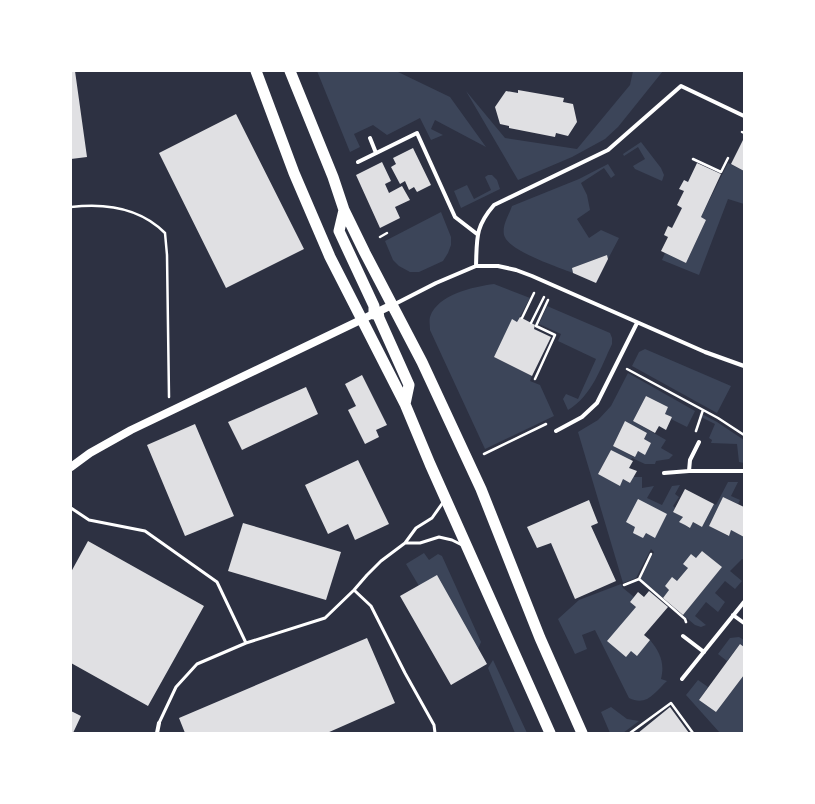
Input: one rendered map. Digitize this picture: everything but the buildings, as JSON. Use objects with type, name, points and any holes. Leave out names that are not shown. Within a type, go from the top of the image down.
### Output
[{"type":"highway","points":[[256,71],[294,173],[330,256],[405,404],[445,498],[550,733]]},
{"type":"highway","points":[[290,71],[333,177],[344,210],[422,362],[481,489],[540,638],[582,733]]},
{"type":"highway","points":[[344,210],[339,230],[358,269],[378,318],[409,385],[405,404]]},
{"type":"main road","points":[[71,467],[90,453],[130,430],[392,306]]},
{"type":"street","points":[[476,266],[477,234],[485,216],[494,205],[608,150],[681,86],[744,116]]},
{"type":"street","points":[[358,162],[417,133],[455,217],[477,234]]},
{"type":"street","points":[[370,138],[376,153]]},
{"type":"street","points":[[392,306],[436,283],[476,266],[498,266],[516,270],[705,352],[744,366]]},
{"type":"street","points":[[556,432],[582,417],[598,403],[637,323]]},
{"type":"street","points":[[690,471],[690,460],[699,442]]},
{"type":"street","points":[[664,472],[744,471]]},
{"type":"street","points":[[682,678],[744,602]]},
{"type":"street","points":[[733,615],[744,623]]},
{"type":"street","points":[[683,636],[704,652]]},
{"type":"street","points":[[157,733],[159,723]]},
{"type":"lane","points":[[159,723],[176,687],[197,664],[246,642],[325,618],[354,590],[366,575],[381,561],[405,543],[416,528],[432,518],[445,498]]},
{"type":"lane","points":[[71,508],[89,520],[145,531],[218,582],[246,642]]},
{"type":"lane","points":[[405,543],[420,543],[438,537],[452,540],[467,547]]},
{"type":"lane","points":[[354,590],[371,606],[405,674],[434,725],[435,733]]},
{"type":"path","points":[[693,159],[722,172],[728,158]]},
{"type":"path","points":[[71,207],[92,204],[120,208],[155,223],[165,233],[167,263],[169,398],[173,409]]},
{"type":"path","points":[[380,237],[387,234]]},
{"type":"path","points":[[522,318],[534,293]]},
{"type":"path","points":[[531,323],[544,297]]},
{"type":"path","points":[[535,379],[555,335],[536,326],[548,300]]},
{"type":"path","points":[[627,369],[718,418],[744,435]]},
{"type":"path","points":[[695,434],[703,410]]},
{"type":"path","points":[[484,454],[546,424]]},
{"type":"path","points":[[624,585],[638,579],[651,554]]},
{"type":"path","points":[[638,579],[685,619],[686,622]]},
{"type":"path","points":[[630,733],[671,703],[693,733]]},
{"type":"shaded area","points":[[317,71],[396,71],[450,97],[486,147],[435,120],[431,129],[443,135],[431,140],[420,118],[387,135],[373,125],[354,134],[360,147],[350,152]]},
{"type":"shaded area","points":[[633,71],[663,71],[618,127],[605,139],[572,157],[518,180],[466,91],[505,138],[577,149],[630,85]]},
{"type":"shaded area","points":[[641,142],[661,168],[664,175],[662,181],[635,169],[633,166],[645,159],[638,147],[624,156],[623,154]]},
{"type":"shaded area","points":[[728,163],[744,171],[744,204],[728,199],[699,275],[662,260],[665,253],[686,263],[706,220],[701,217]]},
{"type":"shaded area","points":[[608,164],[615,175],[611,178],[604,168],[581,183],[587,195],[590,210],[577,219],[589,238],[601,230],[619,238],[608,259],[607,255],[572,268],[573,273],[534,258],[514,247],[507,241],[504,235],[504,228],[512,206],[579,179]]},
{"type":"shaded area","points":[[492,175],[497,180],[500,189],[461,208],[454,191],[467,185],[474,199],[491,190],[485,177]]},
{"type":"shaded area","points":[[441,212],[451,237],[451,245],[443,261],[419,272],[410,272],[399,266],[393,260],[385,241]]},
{"type":"shaded area","points":[[494,284],[530,298],[517,322],[512,320],[494,357],[532,376],[530,381],[540,385],[554,416],[485,449],[430,330],[430,317],[434,309],[448,297],[476,287]]},
{"type":"shaded area","points":[[547,306],[610,333],[612,338],[612,344],[590,389],[568,410],[563,399],[566,394],[578,399],[596,359],[558,341],[561,334],[539,324]]},
{"type":"shaded area","points":[[645,349],[731,386],[717,413],[632,366],[639,352]]},
{"type":"shaded area","points":[[628,373],[695,411],[687,427],[671,419],[672,417],[665,414],[668,407],[646,396],[633,421],[666,440],[661,448],[673,455],[669,459],[656,461],[655,464],[645,464],[632,458],[631,460],[611,450],[598,474],[620,485],[623,479],[630,483],[633,477],[642,477],[642,488],[654,486],[647,498],[662,505],[672,486],[680,485],[675,494],[679,497],[673,506],[675,508],[673,512],[683,517],[680,522],[690,528],[693,522],[702,527],[728,482],[738,482],[731,496],[740,500],[738,504],[723,497],[709,526],[728,536],[731,530],[744,537],[744,560],[742,559],[730,571],[742,581],[735,589],[725,581],[715,593],[725,602],[718,612],[706,602],[695,616],[706,625],[701,627],[695,625],[683,615],[722,567],[702,551],[696,558],[691,554],[688,568],[677,581],[672,578],[665,586],[669,590],[663,598],[640,579],[654,552],[651,549],[636,578],[623,583],[578,432],[598,420],[611,406]],"holes":[[[625,422],[647,433],[644,439],[651,443],[645,454],[638,451],[634,457],[613,446]]]},
{"type":"shaded area","points":[[700,413],[717,422],[744,440],[744,463],[739,462],[737,444],[711,443],[712,440],[709,438],[715,424],[699,416]]},
{"type":"shaded area","points":[[424,553],[429,560],[438,554],[442,556],[481,642],[478,649],[419,586],[406,564]]},
{"type":"shaded area","points":[[621,584],[623,588],[634,597],[630,602],[636,607],[631,651],[650,640],[661,658],[661,679],[667,681],[654,694],[641,701],[629,698],[595,630],[582,635],[587,649],[575,654],[558,619],[579,600]]},
{"type":"shaded area","points":[[739,637],[744,640],[744,647],[740,644],[727,661],[718,654],[730,638]]},
{"type":"shaded area","points":[[493,660],[527,733],[515,733],[488,668]]},
{"type":"shaded area","points":[[744,675],[744,733],[720,733],[686,695],[698,680],[708,687],[699,700],[716,712]]},
{"type":"shaded area","points":[[611,707],[627,719],[639,721],[623,733],[610,733],[601,712]]}]
